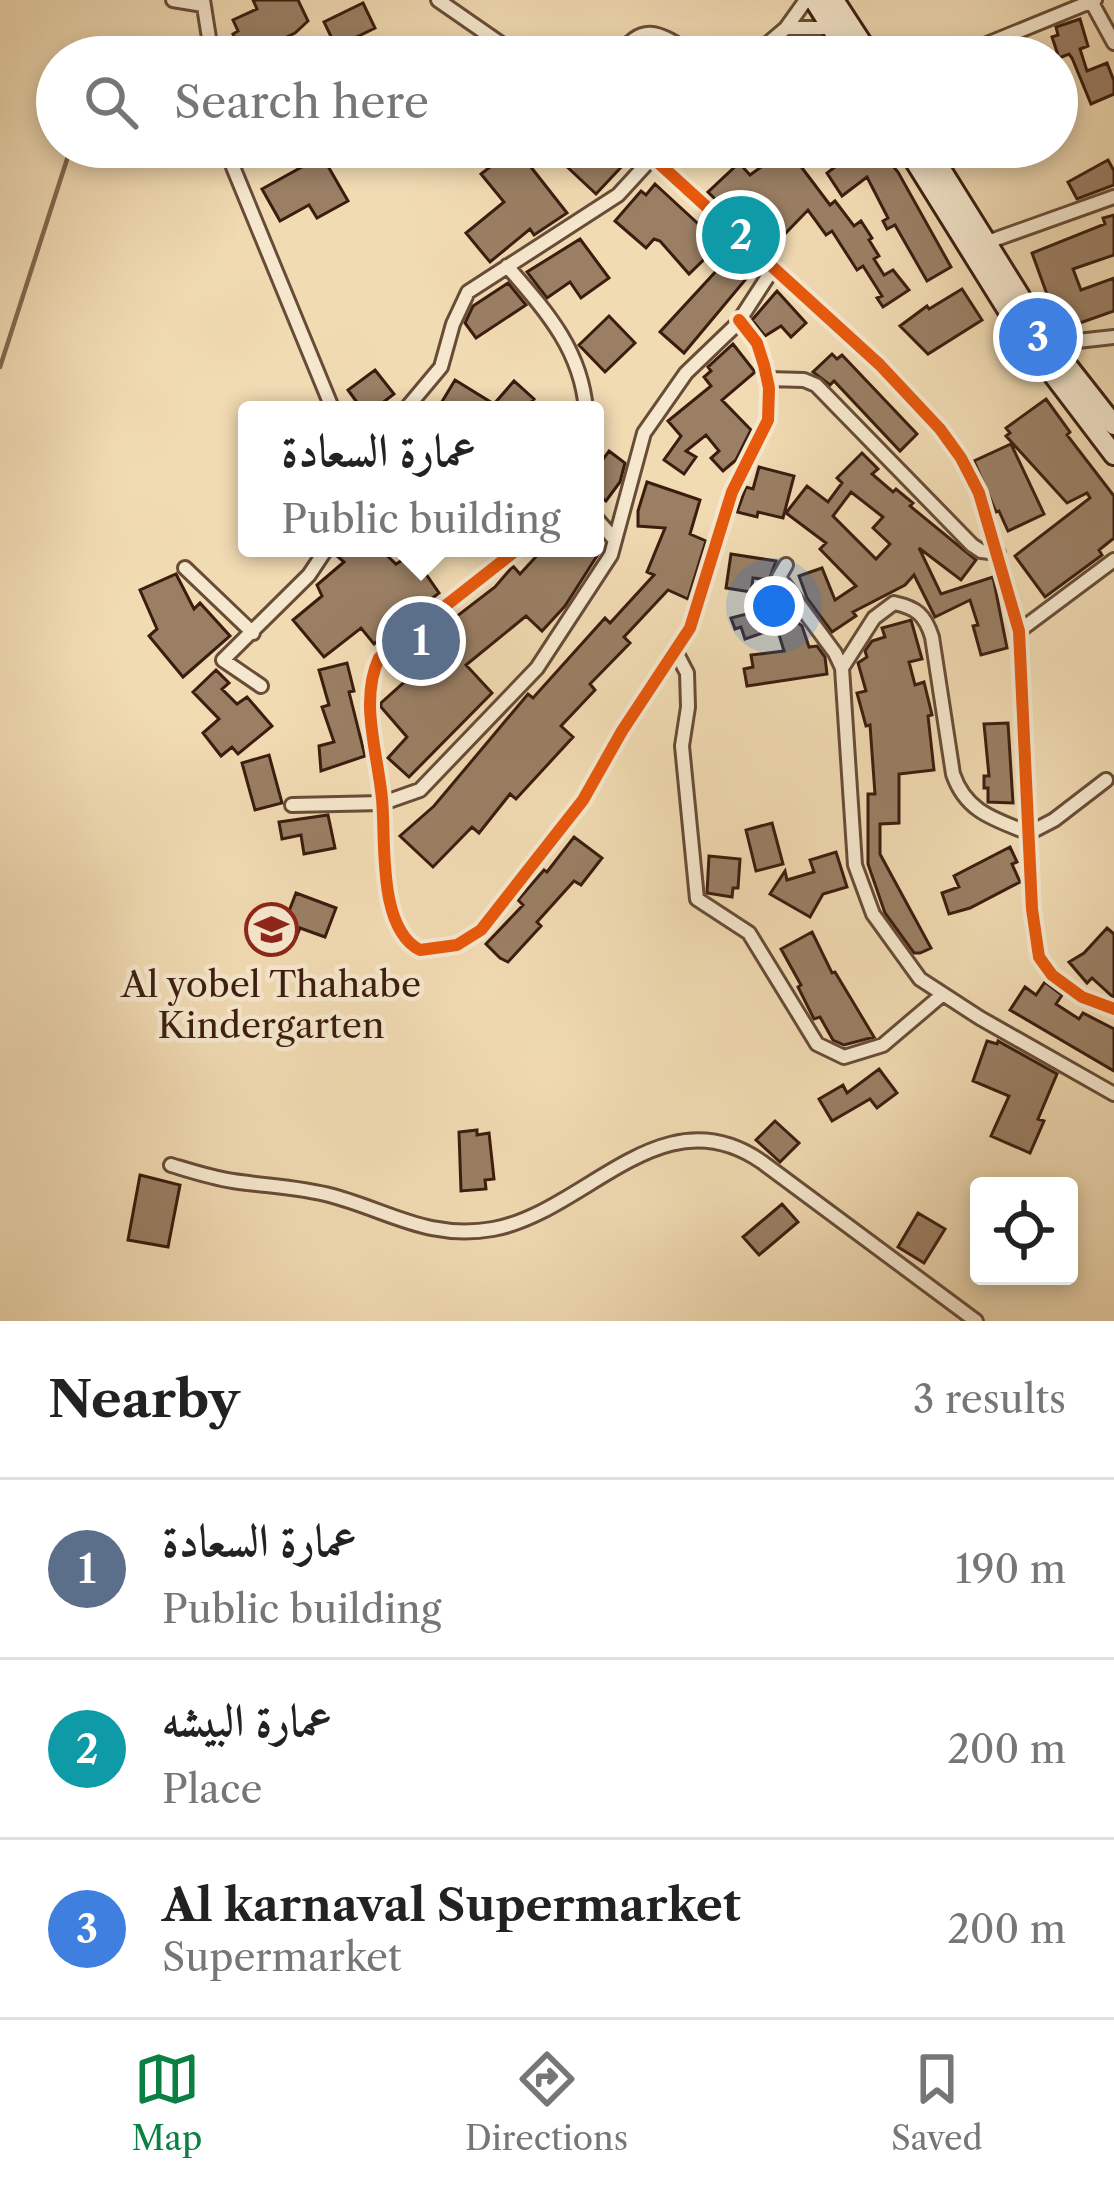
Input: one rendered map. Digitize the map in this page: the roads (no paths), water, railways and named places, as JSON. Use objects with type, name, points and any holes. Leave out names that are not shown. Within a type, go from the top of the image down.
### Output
[{"type":"main road","points":[[810,0],[837,36]]},
{"type":"main road","points":[[834,0],[857,36]]},
{"type":"main road","points":[[919,168],[1023,335],[1114,454]]},
{"type":"main road","points":[[940,168],[1050,344],[1114,425]]},
{"type":"street","points":[[173,0],[202,2],[208,36]]},
{"type":"street","points":[[438,0],[490,36]]},
{"type":"street","points":[[777,36],[810,0]]},
{"type":"street","points":[[1007,36],[1093,1],[1114,43]]},
{"type":"street","points":[[786,28],[832,28]]},
{"type":"street","points":[[233,168],[329,401]]},
{"type":"street","points":[[413,401],[442,367],[453,324],[468,292],[618,195],[638,168]]},
{"type":"street","points":[[671,168],[880,365],[940,428],[979,493],[1018,631],[1039,957],[1052,975],[1082,997],[1114,1009]]},
{"type":"street","points":[[985,243],[1114,196]]},
{"type":"street","points":[[507,266],[568,341],[585,401]]},
{"type":"street","points":[[292,805],[382,802],[420,790],[537,668],[611,555],[644,433],[686,373],[739,320],[774,267]]},
{"type":"street","points":[[508,557],[379,658],[372,674],[370,704],[386,881],[402,935],[420,950],[457,945],[481,930],[583,800],[622,731],[676,652],[700,600],[732,492],[767,420],[767,379],[757,344],[739,320]]},
{"type":"street","points":[[1050,344],[1114,337]]},
{"type":"street","points":[[767,379],[816,385],[972,544],[981,551],[998,553]]},
{"type":"street","points":[[604,527],[614,538]]},
{"type":"street","points":[[261,686],[223,660],[309,575],[321,557]]},
{"type":"street","points":[[1018,631],[1114,560]]},
{"type":"street","points":[[786,565],[779,577],[836,653],[842,668],[856,865],[873,914],[920,979],[1114,1094]]},
{"type":"street","points":[[184,568],[253,633]]},
{"type":"street","points":[[842,668],[874,617],[894,603],[909,606],[926,617],[938,669],[945,738],[960,795],[992,819],[1029,833],[1106,780]]},
{"type":"street","points":[[676,652],[687,673],[682,746],[697,898],[749,933],[817,1044],[844,1058],[883,1046],[943,994]]},
{"type":"street","points":[[171,1165],[231,1181],[333,1196],[429,1231],[462,1232],[515,1223],[656,1148],[692,1139],[719,1141],[742,1148],[762,1162],[976,1321]]},
{"type":"waterway","points":[[0,367],[64,168]]},
{"type":"place","name":"عمارة البيشه","points":[[741,235]]},
{"type":"place","name":"Al karnaval Supermarket","points":[[1038,337]]},
{"type":"place","name":"عمارة السعادة","points":[[421,641]]},
{"type":"place","name":"Al yobel Thahabe Kindergarten","points":[[271,929]]}]
